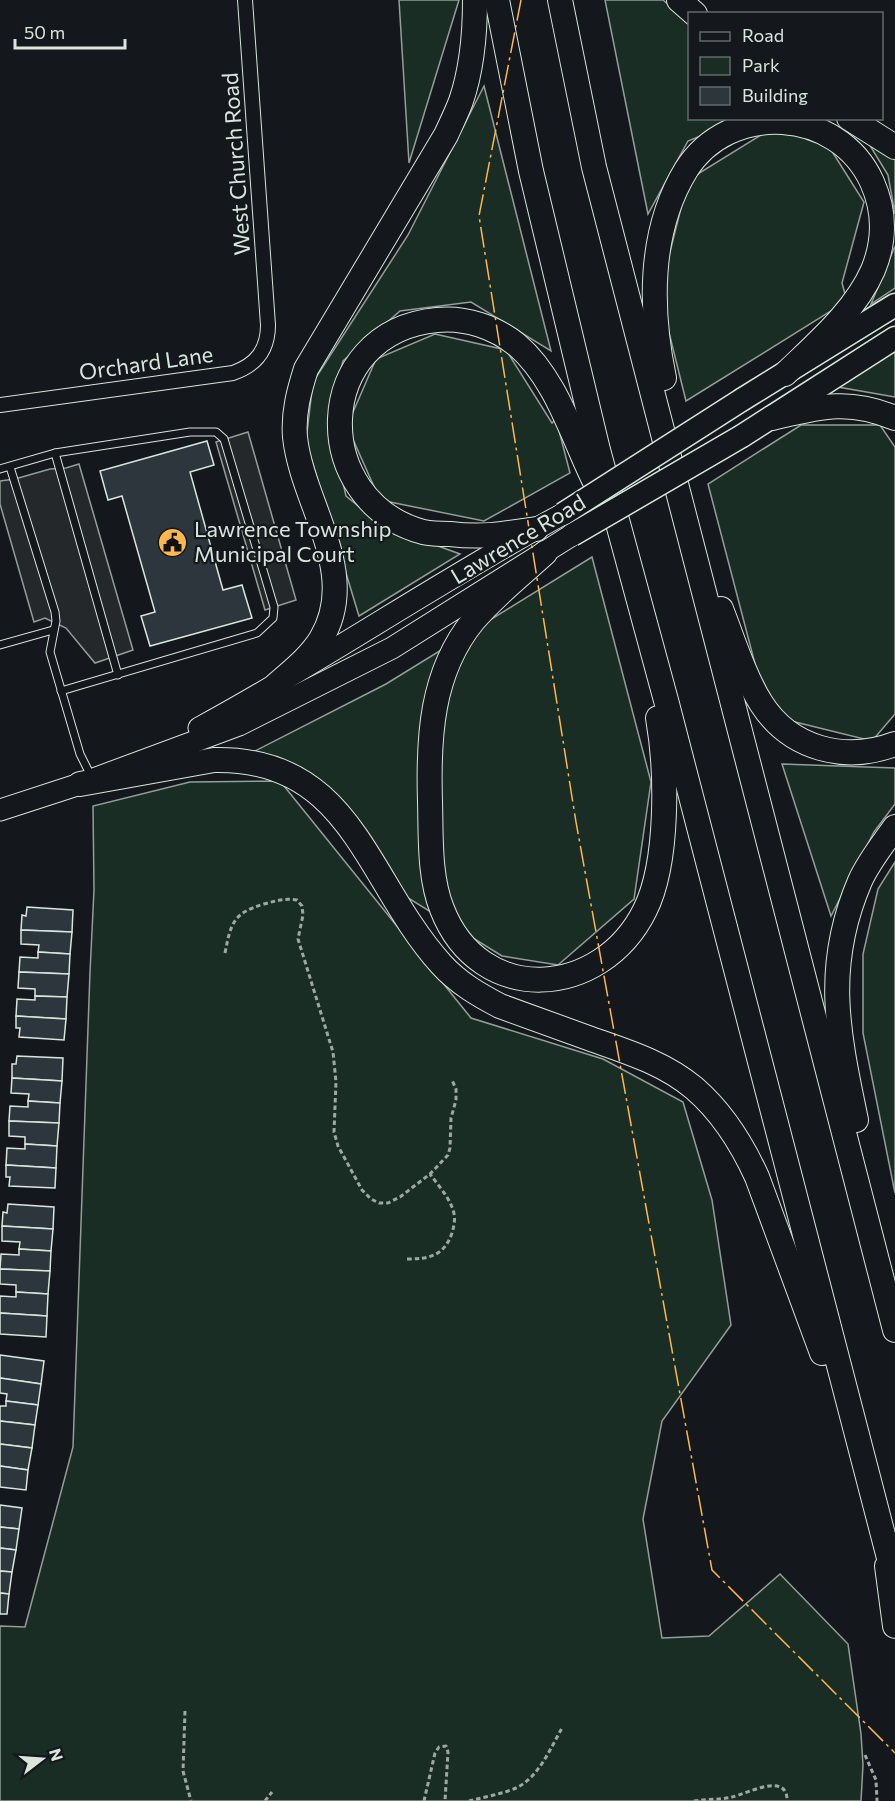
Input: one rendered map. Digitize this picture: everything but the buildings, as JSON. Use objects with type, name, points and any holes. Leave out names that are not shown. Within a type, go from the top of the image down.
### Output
[{"type":"highway","points":[[276,685],[309,655],[321,639],[330,619],[336,583],[333,564],[298,459],[295,415],[299,392],[306,369],[446,135],[461,101],[470,67],[475,28],[475,0]]},
{"type":"highway","points":[[497,0],[542,219],[598,450],[895,1581]]},
{"type":"highway","points":[[560,0],[594,167],[895,1330]]},
{"type":"highway","points":[[679,0],[692,12]]},
{"type":"highway","points":[[852,120],[895,147]]},
{"type":"highway","points":[[670,458],[670,404],[660,357],[654,279],[664,223],[685,171],[695,158],[708,145],[725,134],[764,121],[803,124],[824,132],[841,143],[868,173],[882,212],[881,243],[864,288],[837,321],[785,374]]},
{"type":"highway","name":"Lawrence Road","points":[[563,514],[895,305]]},
{"type":"highway","points":[[536,529],[472,537],[425,532],[405,525],[370,500],[345,461],[339,427],[346,384],[352,370],[367,352],[385,337],[404,327],[424,321],[446,319],[484,326],[518,345],[546,378],[621,532]]},
{"type":"highway","name":"Lawrence Road","points":[[572,535],[742,436],[895,338]]},
{"type":"highway","points":[[771,418],[838,405],[868,408],[895,418]]},
{"type":"highway","points":[[687,526],[754,691],[773,719],[788,733],[823,750],[862,753],[895,744]]},
{"type":"highway","points":[[545,553],[482,611],[460,639],[440,682],[432,722],[429,790],[436,884],[441,907],[453,932],[464,945],[485,963],[511,975],[532,979],[555,979],[577,974],[597,965],[626,940],[639,922],[651,896],[660,850],[664,780],[660,728],[636,591]]},
{"type":"highway","points":[[86,781],[214,760],[237,759],[259,763],[298,778],[333,805],[427,948],[459,981],[478,995],[500,1006],[646,1058],[672,1072],[693,1088],[712,1105],[745,1150],[869,1481]]},
{"type":"highway","points":[[895,827],[861,879],[849,913],[843,936],[837,982],[837,1013],[841,1048],[895,1307]]},
{"type":"highway","points":[[881,1525],[895,1626]]},
{"type":"main road","name":"Lawrence Road","points":[[135,762],[276,685],[399,609],[563,514]]},
{"type":"main road","name":"Lawrence Road","points":[[0,810],[239,725],[392,648],[572,535]]},
{"type":"street","name":"West Church Road","points":[[245,0],[268,325]]},
{"type":"street","name":"Orchard Lane","points":[[0,405],[233,373],[245,369],[256,361],[264,350],[268,338],[268,325]]},
{"type":"lane","points":[[0,469],[55,453],[190,432],[216,432],[224,439],[274,607],[273,618],[257,633],[61,691]]},
{"type":"lane","points":[[55,453],[118,675]]},
{"type":"lane","points":[[10,467],[55,612],[56,621],[50,652],[86,781]]},
{"type":"lane","points":[[0,645],[53,630]]},
{"type":"path","points":[[225,953],[239,914],[246,909],[275,901],[297,900],[302,906],[303,915],[298,939],[333,1052],[336,1082],[334,1132],[338,1146],[362,1190],[371,1199],[379,1203],[388,1203],[400,1197],[430,1174],[448,1155],[451,1118],[456,1100],[456,1089],[452,1080]]},
{"type":"path","points":[[407,1259],[430,1258],[439,1254],[449,1240],[454,1226],[454,1213],[449,1201],[430,1174]]},
{"type":"path","points":[[185,1711],[183,1771],[191,1801]]},
{"type":"path","points":[[470,1801],[515,1788],[527,1780],[537,1770],[562,1728]]},
{"type":"path","points":[[424,1801],[435,1753],[440,1747],[446,1746],[448,1752],[445,1801]]},
{"type":"path","points":[[865,1755],[876,1780],[877,1801]]},
{"type":"path","points":[[694,1801],[731,1797],[767,1784],[782,1789],[788,1801]]},
{"type":"path","points":[[265,1801],[272,1792]]},
{"type":"green space","points":[[399,0],[459,0],[409,163]]},
{"type":"green space","points":[[605,0],[663,0],[688,22],[688,120],[740,120],[688,141],[648,214]]},
{"type":"green space","points":[[484,86],[551,351],[471,302],[400,311],[343,361],[328,417],[346,496],[383,526],[460,554],[359,616],[306,441],[313,382],[408,235]]},
{"type":"green space","points":[[774,127],[828,145],[864,202],[842,283],[847,301],[686,401],[658,288],[662,284],[688,180]]},
{"type":"green space","points":[[866,139],[895,155],[895,214],[888,175]]},
{"type":"green space","points":[[895,246],[895,288],[871,304]]},
{"type":"green space","points":[[435,334],[506,350],[552,423],[556,419],[570,473],[484,521],[380,500],[347,426],[376,359]]},
{"type":"green space","points":[[895,350],[895,397],[838,387]]},
{"type":"green space","points":[[801,425],[880,425],[895,447],[895,714],[872,741],[783,719],[765,702],[708,484]]},
{"type":"green space","points":[[592,557],[651,782],[634,899],[558,965],[502,956],[400,893],[325,786],[253,752],[386,684]]},
{"type":"green space","points":[[782,764],[895,768],[895,804],[874,832],[831,916]]},
{"type":"green space","points":[[280,781],[471,1018],[603,1059],[683,1102],[712,1200],[731,1325],[662,1421],[643,1519],[662,1638],[709,1636],[780,1574],[848,1644],[861,1734],[863,1765],[861,1801],[0,1801],[0,1626],[25,1627],[73,1447],[94,890],[93,806],[190,782]]},
{"type":"green space","points":[[895,862],[895,1193],[863,1033],[863,954],[878,889]]},
{"type":"shaded area","points":[[248,432],[296,600],[265,610],[216,442]]},
{"type":"shaded area","points":[[79,464],[133,650],[95,663],[66,628],[45,618],[34,622],[0,504],[0,481]]},
{"type":"power","points":[[521,0],[479,216],[576,822],[712,1570],[895,1753]]},
{"type":"place","name":"Lawrence Township Municipal Court","points":[[173,542]]}]
